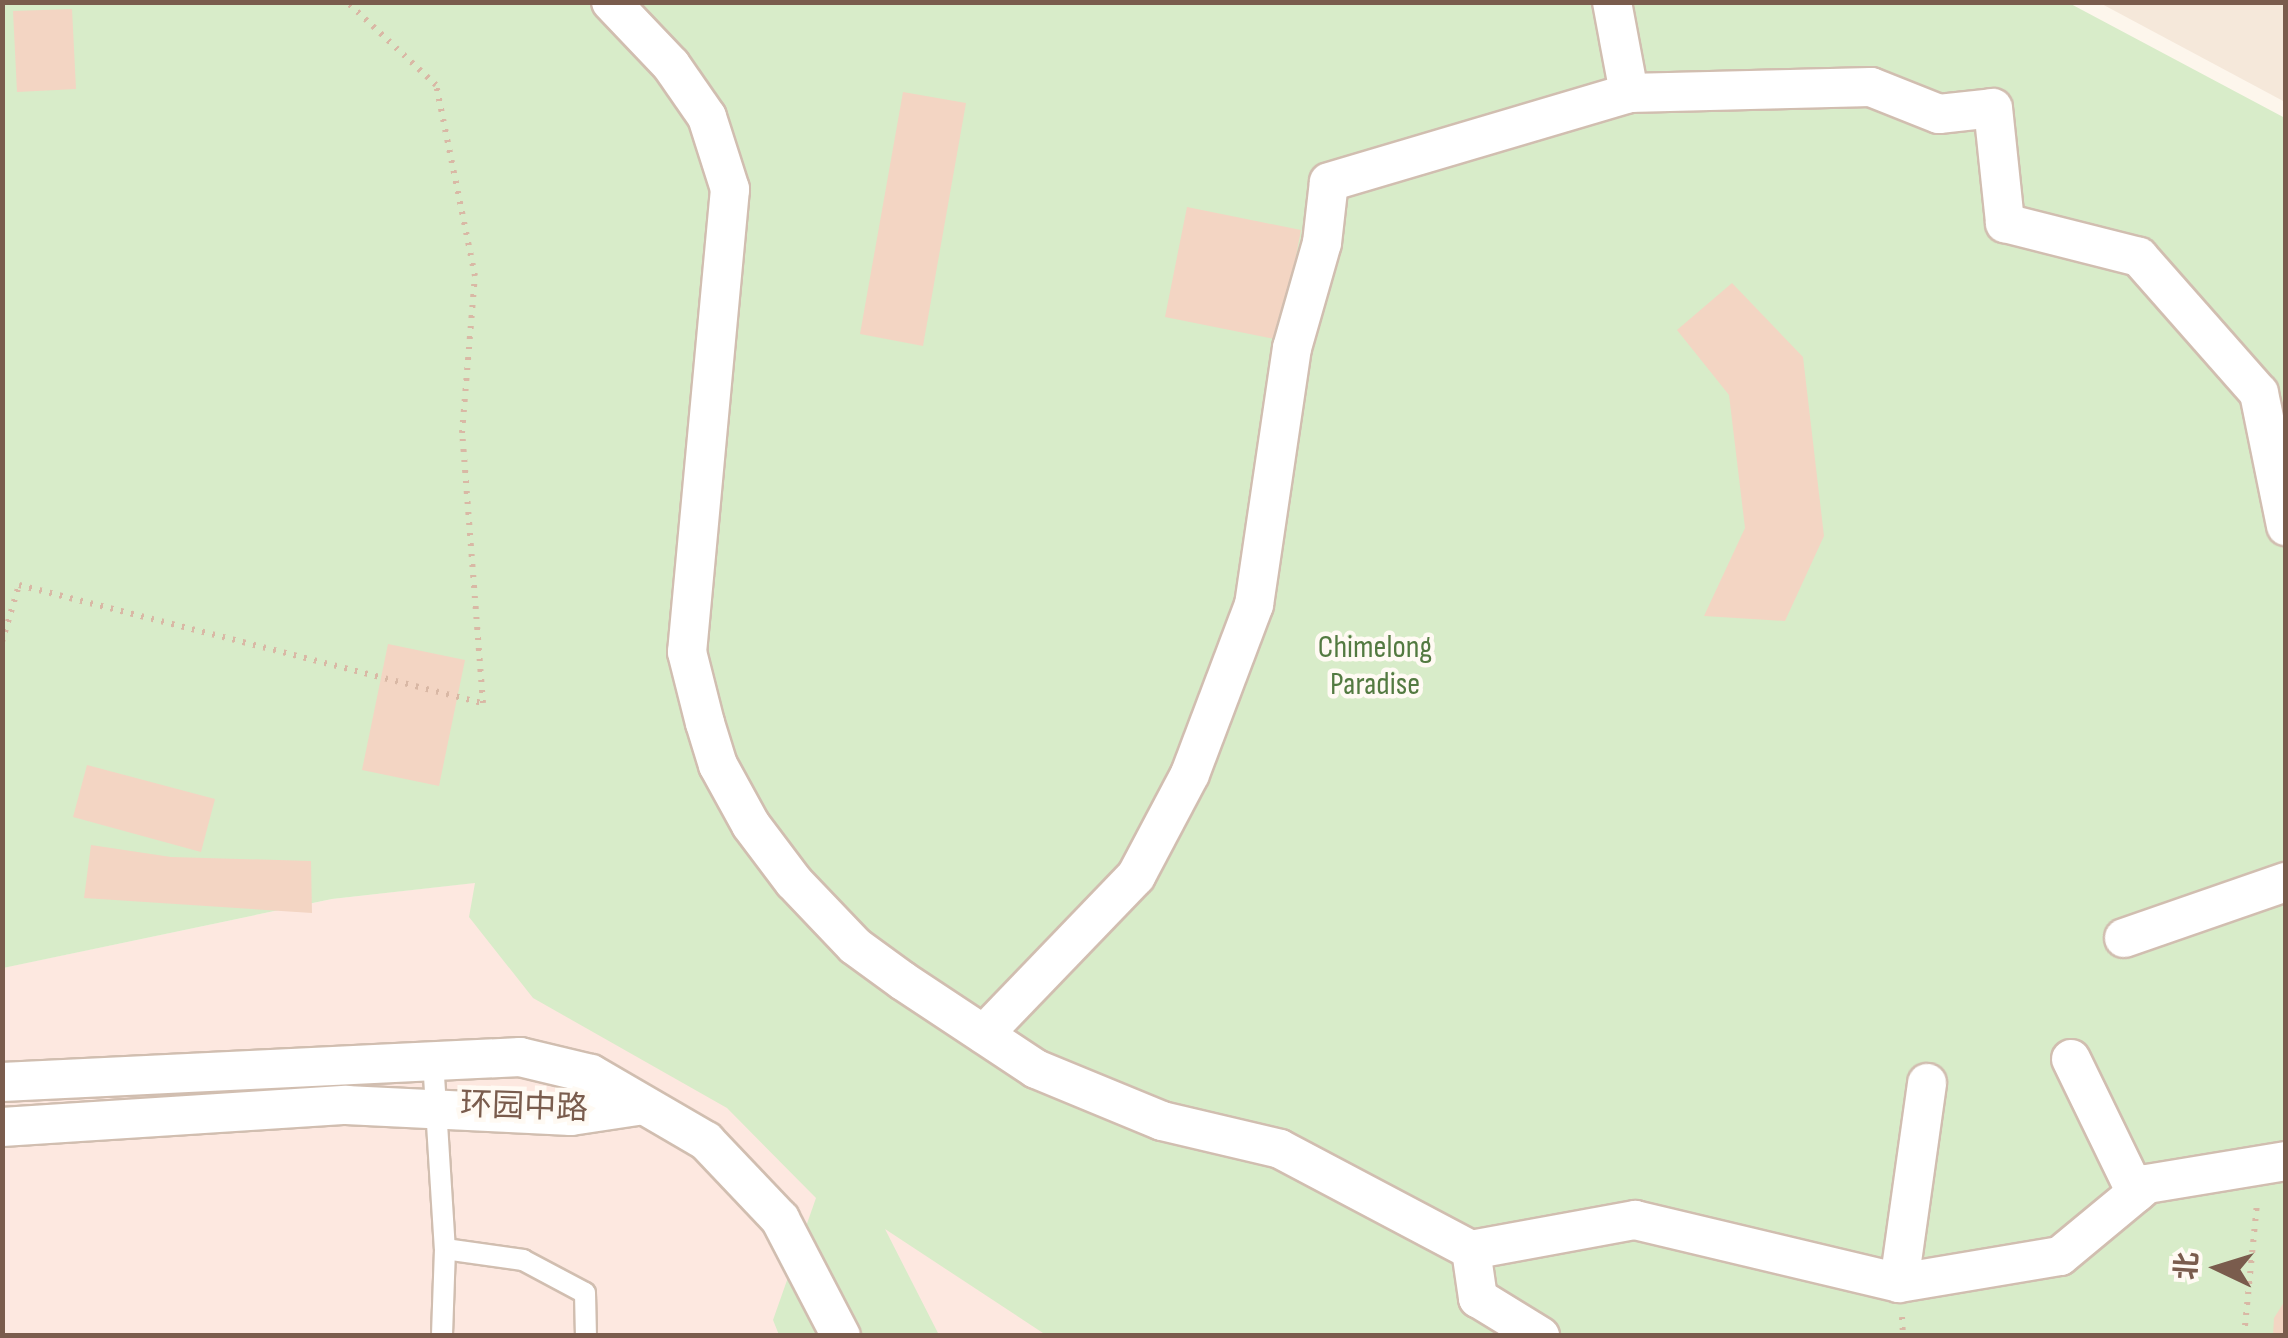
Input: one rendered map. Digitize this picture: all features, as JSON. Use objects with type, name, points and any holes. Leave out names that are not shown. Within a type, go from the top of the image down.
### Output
[{"type":"street","points":[[611,2],[671,65],[707,117],[730,188],[687,652],[718,765],[773,854],[855,946],[1036,1069],[1162,1121],[1280,1149],[1471,1250],[1636,1220],[1899,1283],[2060,1256],[2146,1184],[2273,1162]]},
{"type":"street","points":[[1612,2],[1629,93]]},
{"type":"street","points":[[984,1034],[1136,876],[1190,774],[1254,606],[1292,348],[1322,243],[1329,182],[1629,93],[1871,87],[1939,114],[1993,108],[2005,223],[2139,256],[2259,393],[2286,526]]},
{"type":"street","points":[[2124,938],[2286,882]]},
{"type":"street","name":"环园中路","points":[[2,1082],[520,1057],[590,1074],[638,1106]]},
{"type":"street","points":[[2070,1059],[2136,1193]]},
{"type":"street","points":[[1899,1283],[1926,1083]]},
{"type":"street","name":"环园中路","points":[[2,1127],[437,1105],[571,1116],[638,1106]]},
{"type":"street","points":[[638,1106],[706,1142],[780,1219],[841,1336]]},
{"type":"street","points":[[1471,1250],[1478,1298],[1540,1336]]},
{"type":"lane","points":[[433,1060],[445,1249],[442,1336]]},
{"type":"lane","points":[[445,1249],[524,1260],[586,1293],[586,1336]]},
{"type":"path","points":[[2,642],[20,585],[483,703],[462,433],[475,276],[436,84],[347,2]]},
{"type":"path","points":[[2244,1336],[2273,1162]]},
{"type":"shaded area","points":[[2100,3],[2285,3],[2285,102]]},
{"type":"shaded area","points":[[588,870],[1046,1335],[3,1335],[2,968],[332,899]]},
{"type":"green space","name":"Chimelong Paradise","points":[[2,3],[2069,3],[2285,118],[2285,1335],[1046,1335],[885,1229],[939,1335],[779,1335],[773,1320],[816,1198],[727,1108],[533,998],[469,917],[475,883],[332,899],[3,968]]},
{"type":"building","points":[[72,9],[76,89],[17,92],[13,11]]},
{"type":"building","points":[[903,92],[966,103],[923,346],[860,334]]},
{"type":"building","points":[[1187,207],[1301,230],[1280,340],[1165,317]]},
{"type":"building","points":[[1732,283],[1803,357],[1824,536],[1785,621],[1704,616],[1745,528],[1729,395],[1677,330]]},
{"type":"building","points":[[388,644],[465,660],[439,786],[362,770]]},
{"type":"building","points":[[87,765],[215,799],[201,852],[73,817]]},
{"type":"building","points":[[91,845],[171,857],[311,861],[312,913],[84,898]]},
{"type":"building","points":[[2286,1299],[2286,1336],[2273,1336],[2274,1318]]}]
